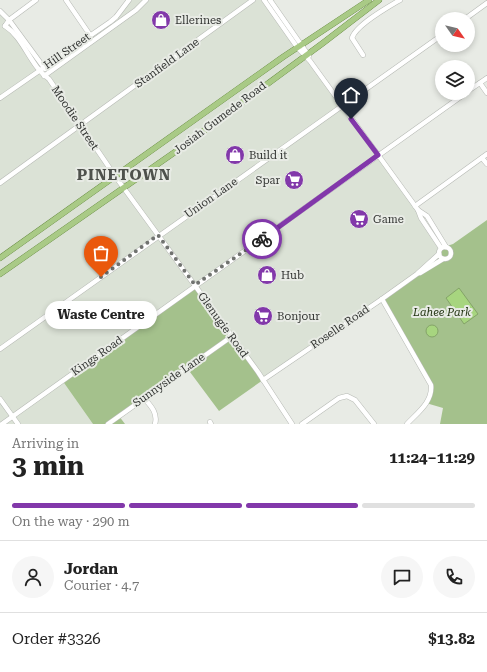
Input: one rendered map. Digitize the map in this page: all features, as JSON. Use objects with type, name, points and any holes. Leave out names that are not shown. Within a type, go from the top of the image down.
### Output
[{"type":"main road","name":"Josiah Gumede Road","points":[[0,258],[299,46],[369,0]]},
{"type":"main road","name":"Josiah Gumede Road","points":[[0,274],[82,215],[124,188],[307,56],[378,0]]},
{"type":"street","points":[[2,26],[36,0]]},
{"type":"street","points":[[66,0],[90,35]]},
{"type":"street","name":"Hill Street","points":[[0,98],[116,17],[129,0]]},
{"type":"street","name":"Hill Street","points":[[46,74],[146,0]]},
{"type":"street","name":"Stanfield Lane","points":[[0,183],[253,0]]},
{"type":"street","points":[[264,0],[307,56],[341,106],[417,208],[421,218],[444,248],[450,250],[451,256],[447,259],[443,259],[439,254],[444,248]]},
{"type":"street","points":[[270,0],[299,46]]},
{"type":"street","points":[[363,55],[352,38],[354,33],[375,16],[400,0]]},
{"type":"street","points":[[475,12],[487,3]]},
{"type":"street","name":"Moodie Street","points":[[0,11],[9,20],[42,69]]},
{"type":"street","name":"Moodie Street","points":[[2,26],[12,32],[46,74],[124,188]]},
{"type":"street","name":"Union Lane","points":[[0,349],[158,235],[435,40]]},
{"type":"street","points":[[475,86],[487,78]]},
{"type":"street","points":[[480,83],[487,92]]},
{"type":"street","name":"Kings Road","points":[[2,424],[456,100]]},
{"type":"street","points":[[417,208],[486,156],[487,164]]},
{"type":"street","name":"Glenugie Road","points":[[124,188],[263,380],[292,424]]},
{"type":"street","name":"Roselle Road","points":[[417,274],[439,254]]},
{"type":"street","name":"Roselle Road","points":[[263,380],[417,274],[443,259]]},
{"type":"street","points":[[382,299],[432,385],[432,393],[426,405],[407,424]]},
{"type":"street","name":"Sunnyside Lane","points":[[108,424],[231,337]]},
{"type":"street","points":[[302,424],[339,398],[347,396],[355,400],[374,424]]},
{"type":"street","points":[[144,398],[155,412],[155,424]]},
{"type":"street","points":[[0,399],[18,424]]},
{"type":"shaded area","points":[[129,0],[264,0],[418,211],[441,248],[440,257],[263,380],[243,353],[62,380],[93,424],[0,424],[0,10],[45,67],[116,17]]},
{"type":"shaded area","points":[[459,288],[478,314],[464,324],[446,298]]},
{"type":"shaded area","points":[[434,325],[437,326],[437,336],[430,337],[427,336],[426,329],[427,326]]},
{"type":"green space","name":"Lahee Park","points":[[487,220],[487,424],[440,424],[443,408],[426,403],[431,385],[382,299],[440,257],[438,253],[441,248],[453,244]]},
{"type":"green space","points":[[195,285],[263,380],[219,411],[187,368],[119,416],[125,424],[93,424],[62,380]]},
{"type":"way so far","points":[[101,277],[158,235],[195,285],[262,239]]},
{"type":"place","name":"Ellerines","points":[[161,20]]},
{"type":"place","name":"Build it","points":[[235,155]]},
{"type":"place","name":"Spar","points":[[294,180]]},
{"type":"place","name":"Game","points":[[359,219]]},
{"type":"place","name":"Hub","points":[[267,275]]},
{"type":"place","name":"Waste Centre","points":[[101,277]]},
{"type":"place","name":"Bonjour","points":[[263,316]]},
{"type":"district","name":"PINETOWN","points":[[124,175]]},
{"type":"route","points":[[262,239],[378,155],[351,119]]}]
